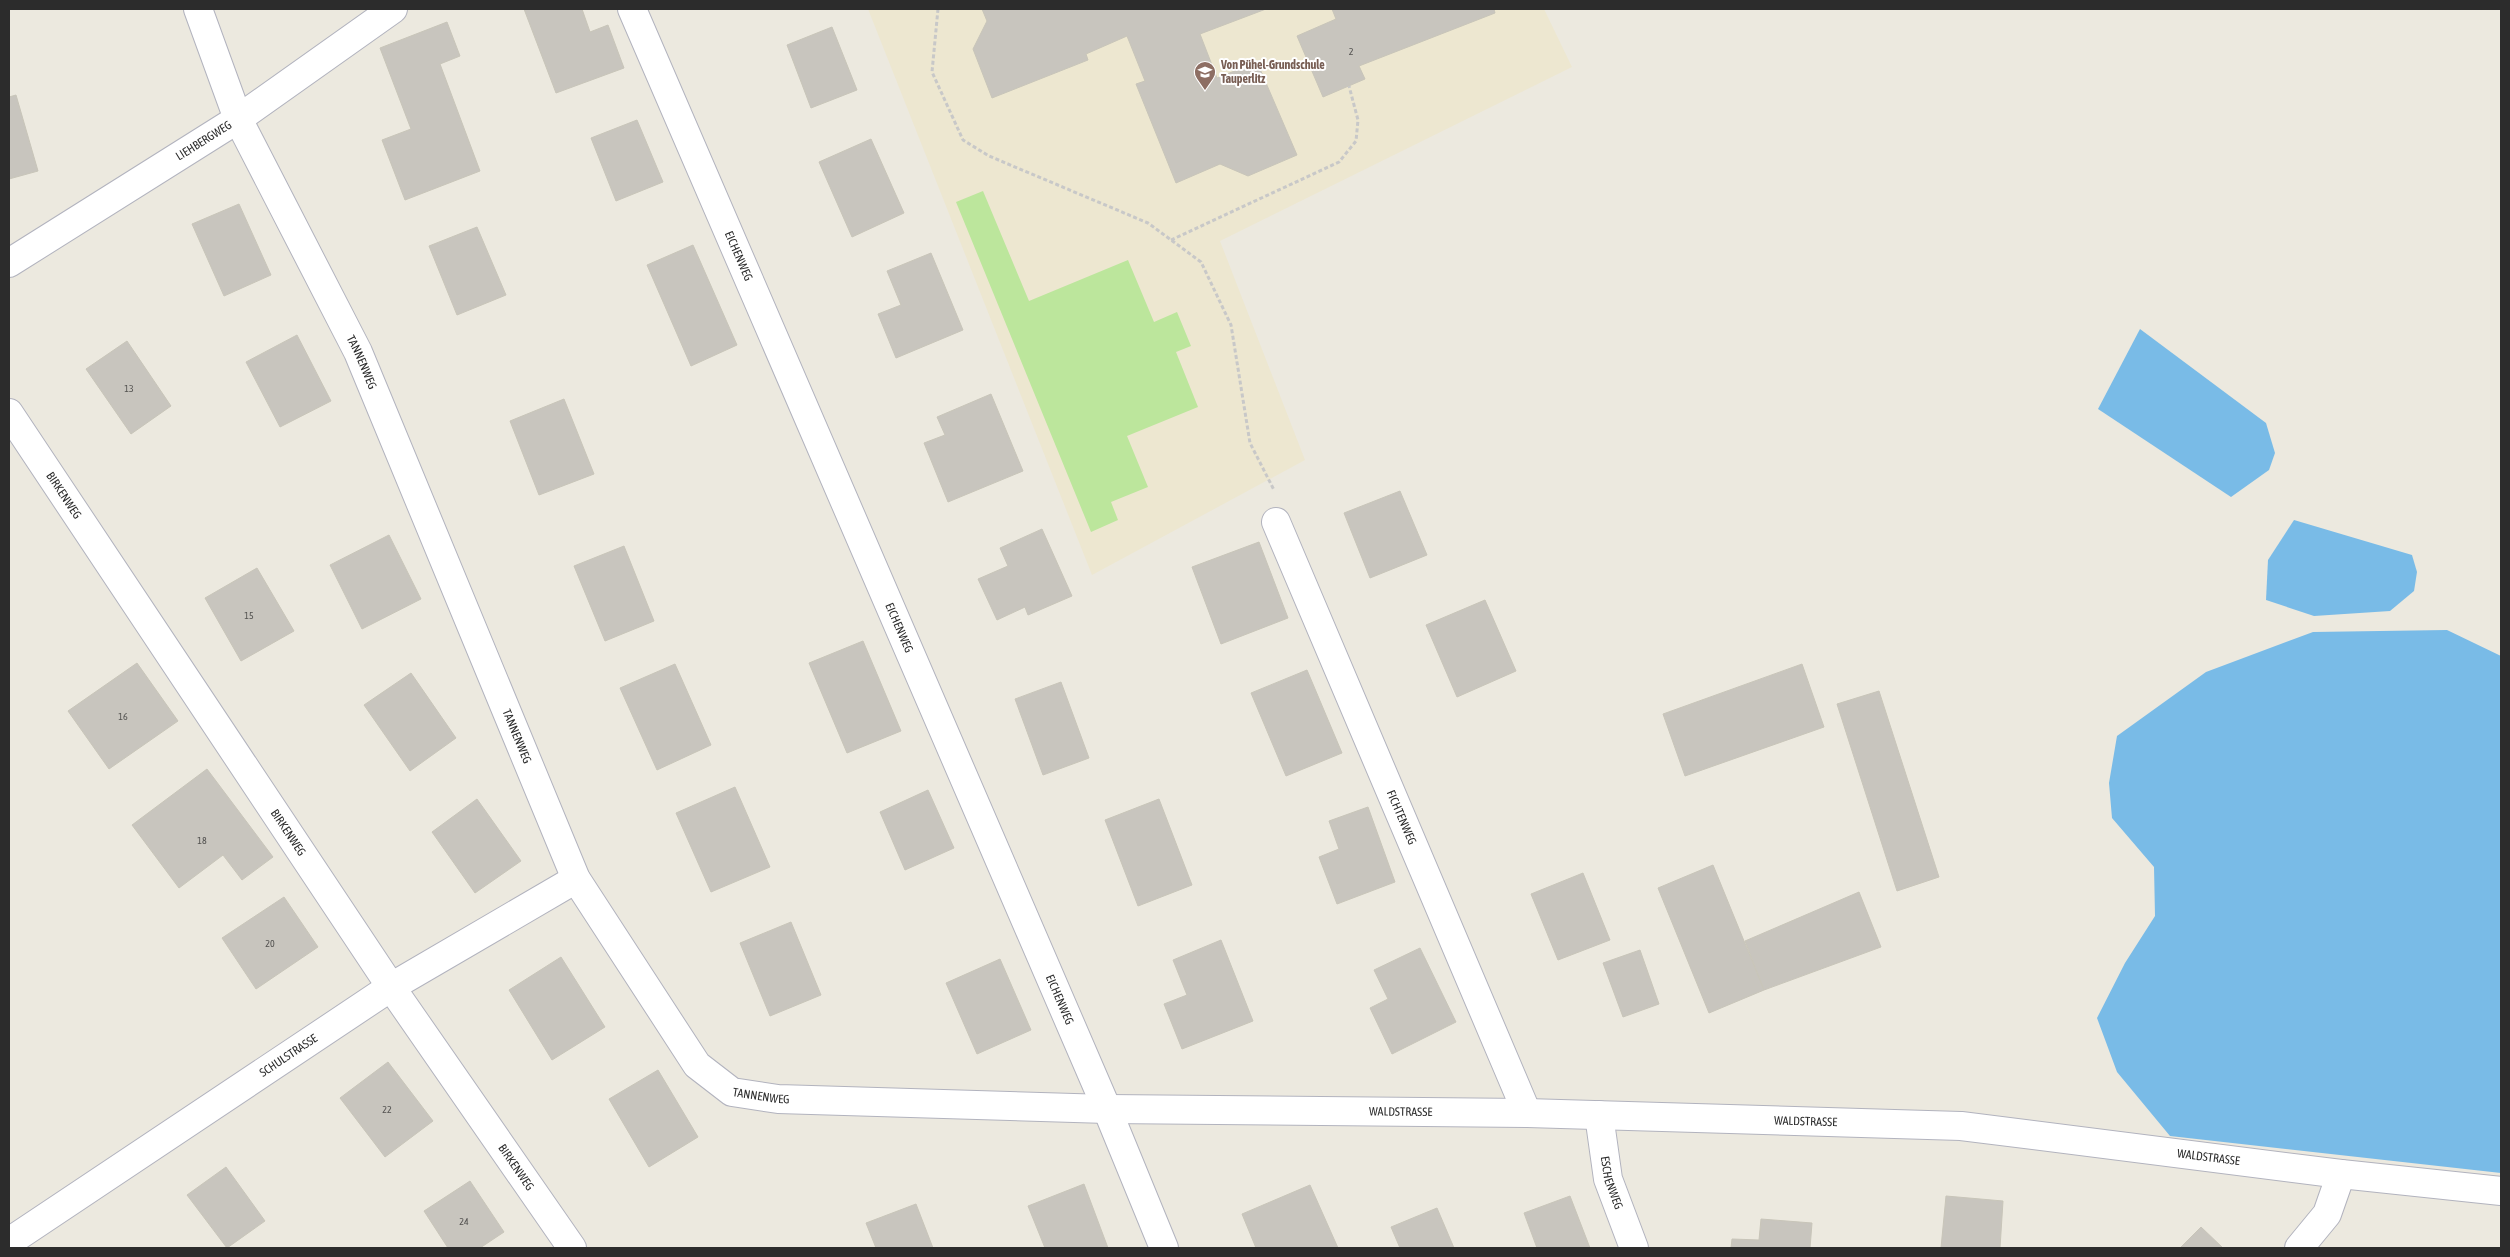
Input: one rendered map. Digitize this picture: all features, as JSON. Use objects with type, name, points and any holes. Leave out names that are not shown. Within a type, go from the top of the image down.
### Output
[{"type":"street","name":"TANNENWEG","points":[[198,9],[238,119],[358,352],[576,880],[697,1065],[732,1092],[778,1100],[1107,1109]]},
{"type":"street","name":"LIEHBERGWEG","points":[[9,263],[238,119],[393,9]]},
{"type":"street","name":"EICHENWEG","points":[[632,9],[1107,1109],[1164,1248]]},
{"type":"street","name":"BIRKENWEG","points":[[9,413],[392,987],[572,1248]]},
{"type":"street","name":"FICHTENWEG","points":[[1276,522],[1527,1113]]},
{"type":"street","name":"SCHULSTRASSE","points":[[9,1242],[392,987],[576,880]]},
{"type":"street","name":"WALDSTRASSE","points":[[1107,1109],[1527,1113],[1961,1126],[2341,1174],[2501,1191]]},
{"type":"street","name":"ESCHENWEG","points":[[1599,1115],[1608,1179],[1634,1248]]},
{"type":"street","points":[[2299,1248],[2327,1214],[2341,1174]]},
{"type":"path","points":[[938,9],[932,72],[963,140],[989,156],[1148,223],[1201,262],[1231,324],[1250,443],[1275,492],[1276,522]]},
{"type":"path","points":[[1171,240],[1339,162],[1356,141],[1358,120],[1349,86]]},
{"type":"shaded area","points":[[868,9],[1544,9],[1572,67],[1220,241],[1305,460],[1092,575]]},
{"type":"green space","points":[[983,191],[1029,301],[1128,260],[1154,322],[1177,312],[1191,346],[1176,352],[1198,407],[1127,436],[1148,487],[1111,502],[1118,520],[1091,532],[956,202]]},
{"type":"water","points":[[2140,329],[2266,423],[2275,453],[2269,470],[2231,497],[2098,409]]},
{"type":"water","points":[[2294,520],[2412,555],[2417,572],[2414,591],[2390,611],[2314,616],[2266,600],[2268,560]]},
{"type":"water","points":[[2447,630],[2501,656],[2501,1173],[2170,1136],[2117,1072],[2097,1018],[2125,963],[2155,916],[2154,867],[2112,818],[2109,783],[2117,736],[2206,672],[2313,632]]},
{"type":"building","points":[[524,9],[582,9],[590,32],[608,25],[624,68],[556,93]]},
{"type":"building","name":"Von Pühel-Grundschule Tauperlitz","points":[[982,9],[1266,9],[1200,34],[1217,78],[1257,62],[1297,155],[1248,176],[1220,164],[1176,183],[1136,84],[1145,81],[1127,36],[1086,54],[1088,60],[992,98],[973,49],[987,21]]},
{"type":"building","name":"Von Pühel-Grundschule Tauperlitz","points":[[1332,9],[1494,9],[1495,13],[1359,66],[1365,79],[1323,97],[1297,36],[1336,19]]},
{"type":"building","points":[[447,22],[460,56],[440,64],[480,171],[405,200],[382,140],[411,129],[380,48]]},
{"type":"building","points":[[832,27],[857,90],[811,108],[787,45]]},
{"type":"building","points":[[16,95],[38,171],[9,179],[9,97]]},
{"type":"building","points":[[637,120],[663,182],[616,201],[591,138]]},
{"type":"building","points":[[871,139],[904,213],[852,237],[819,162]]},
{"type":"building","points":[[239,204],[271,275],[224,296],[192,224]]},
{"type":"building","points":[[477,227],[506,295],[457,315],[429,246]]},
{"type":"building","points":[[693,245],[737,345],[691,366],[647,265]]},
{"type":"building","points":[[931,253],[963,330],[896,358],[878,314],[901,305],[887,271]]},
{"type":"building","points":[[297,335],[331,401],[280,427],[246,362]]},
{"type":"building","points":[[127,341],[171,406],[131,434],[86,369]]},
{"type":"building","points":[[991,394],[1023,471],[948,502],[924,443],[945,435],[937,417]]},
{"type":"building","points":[[564,399],[594,474],[539,495],[510,421]]},
{"type":"building","points":[[1400,491],[1427,555],[1370,578],[1344,513]]},
{"type":"building","points":[[1042,529],[1072,596],[1028,615],[1025,607],[997,620],[978,579],[1008,566],[1000,548]]},
{"type":"building","points":[[389,535],[421,599],[362,629],[330,565]]},
{"type":"building","points":[[1259,542],[1288,618],[1221,644],[1192,567]]},
{"type":"building","points":[[624,546],[654,621],[605,641],[574,566]]},
{"type":"building","points":[[257,568],[294,631],[241,661],[205,598]]},
{"type":"building","points":[[1485,600],[1516,671],[1457,697],[1426,625]]},
{"type":"building","points":[[863,641],[901,731],[847,753],[809,663]]},
{"type":"building","points":[[137,663],[178,721],[109,769],[68,711]]},
{"type":"building","points":[[675,664],[711,745],[657,770],[620,688]]},
{"type":"building","points":[[1802,664],[1824,727],[1685,776],[1663,714]]},
{"type":"building","points":[[1307,670],[1342,753],[1286,776],[1251,693]]},
{"type":"building","points":[[411,673],[456,738],[410,771],[364,705]]},
{"type":"building","points":[[1061,682],[1089,758],[1043,775],[1015,699]]},
{"type":"building","points":[[1879,691],[1939,877],[1897,891],[1837,704]]},
{"type":"building","points":[[207,769],[273,857],[242,880],[223,855],[179,888],[132,825]]},
{"type":"building","points":[[735,787],[770,867],[711,892],[676,813]]},
{"type":"building","points":[[928,790],[954,848],[905,870],[880,812]]},
{"type":"building","points":[[477,799],[521,861],[475,893],[432,832]]},
{"type":"building","points":[[1159,799],[1192,885],[1138,906],[1105,820]]},
{"type":"building","points":[[1368,807],[1395,882],[1337,904],[1319,857],[1339,849],[1329,821]]},
{"type":"building","points":[[1713,865],[1764,990],[1709,1013],[1658,888]]},
{"type":"building","points":[[1583,873],[1610,940],[1558,960],[1531,894]]},
{"type":"building","points":[[1859,892],[1881,947],[1764,990],[1745,941]]},
{"type":"building","points":[[284,897],[318,947],[256,989],[222,938]]},
{"type":"building","points":[[791,922],[821,995],[770,1016],[740,943]]},
{"type":"building","points":[[1221,940],[1253,1021],[1182,1049],[1164,1004],[1187,995],[1173,960]]},
{"type":"building","points":[[1420,948],[1456,1022],[1392,1054],[1370,1008],[1388,999],[1374,970]]},
{"type":"building","points":[[1640,950],[1659,1004],[1623,1017],[1603,963]]},
{"type":"building","points":[[561,957],[605,1027],[552,1060],[509,990]]},
{"type":"building","points":[[1000,959],[1031,1030],[977,1054],[946,983]]},
{"type":"building","points":[[388,1062],[433,1121],[385,1157],[340,1098]]},
{"type":"building","points":[[658,1070],[698,1137],[649,1167],[609,1099]]},
{"type":"building","points":[[226,1167],[265,1221],[227,1248],[187,1195]]},
{"type":"building","points":[[470,1181],[504,1232],[480,1248],[448,1248],[424,1211]]},
{"type":"building","points":[[1084,1184],[1108,1248],[1045,1248],[1028,1206]]},
{"type":"building","points":[[1310,1185],[1338,1248],[1256,1248],[1242,1214]]},
{"type":"building","points":[[1570,1196],[1590,1248],[1537,1248],[1524,1213]]},
{"type":"building","points":[[1946,1196],[2003,1201],[2000,1248],[1941,1248]]},
{"type":"building","points":[[916,1204],[933,1248],[876,1248],[866,1223]]},
{"type":"building","points":[[1437,1208],[1454,1248],[1400,1248],[1391,1227]]},
{"type":"building","points":[[1761,1219],[1812,1223],[1810,1248],[1731,1248],[1732,1239],[1759,1240]]},
{"type":"building","points":[[2201,1227],[2223,1248],[2180,1248]]},
{"type":"place","name":"Von Pühel-Grundschule Tauperlitz","points":[[1205,91]]}]
